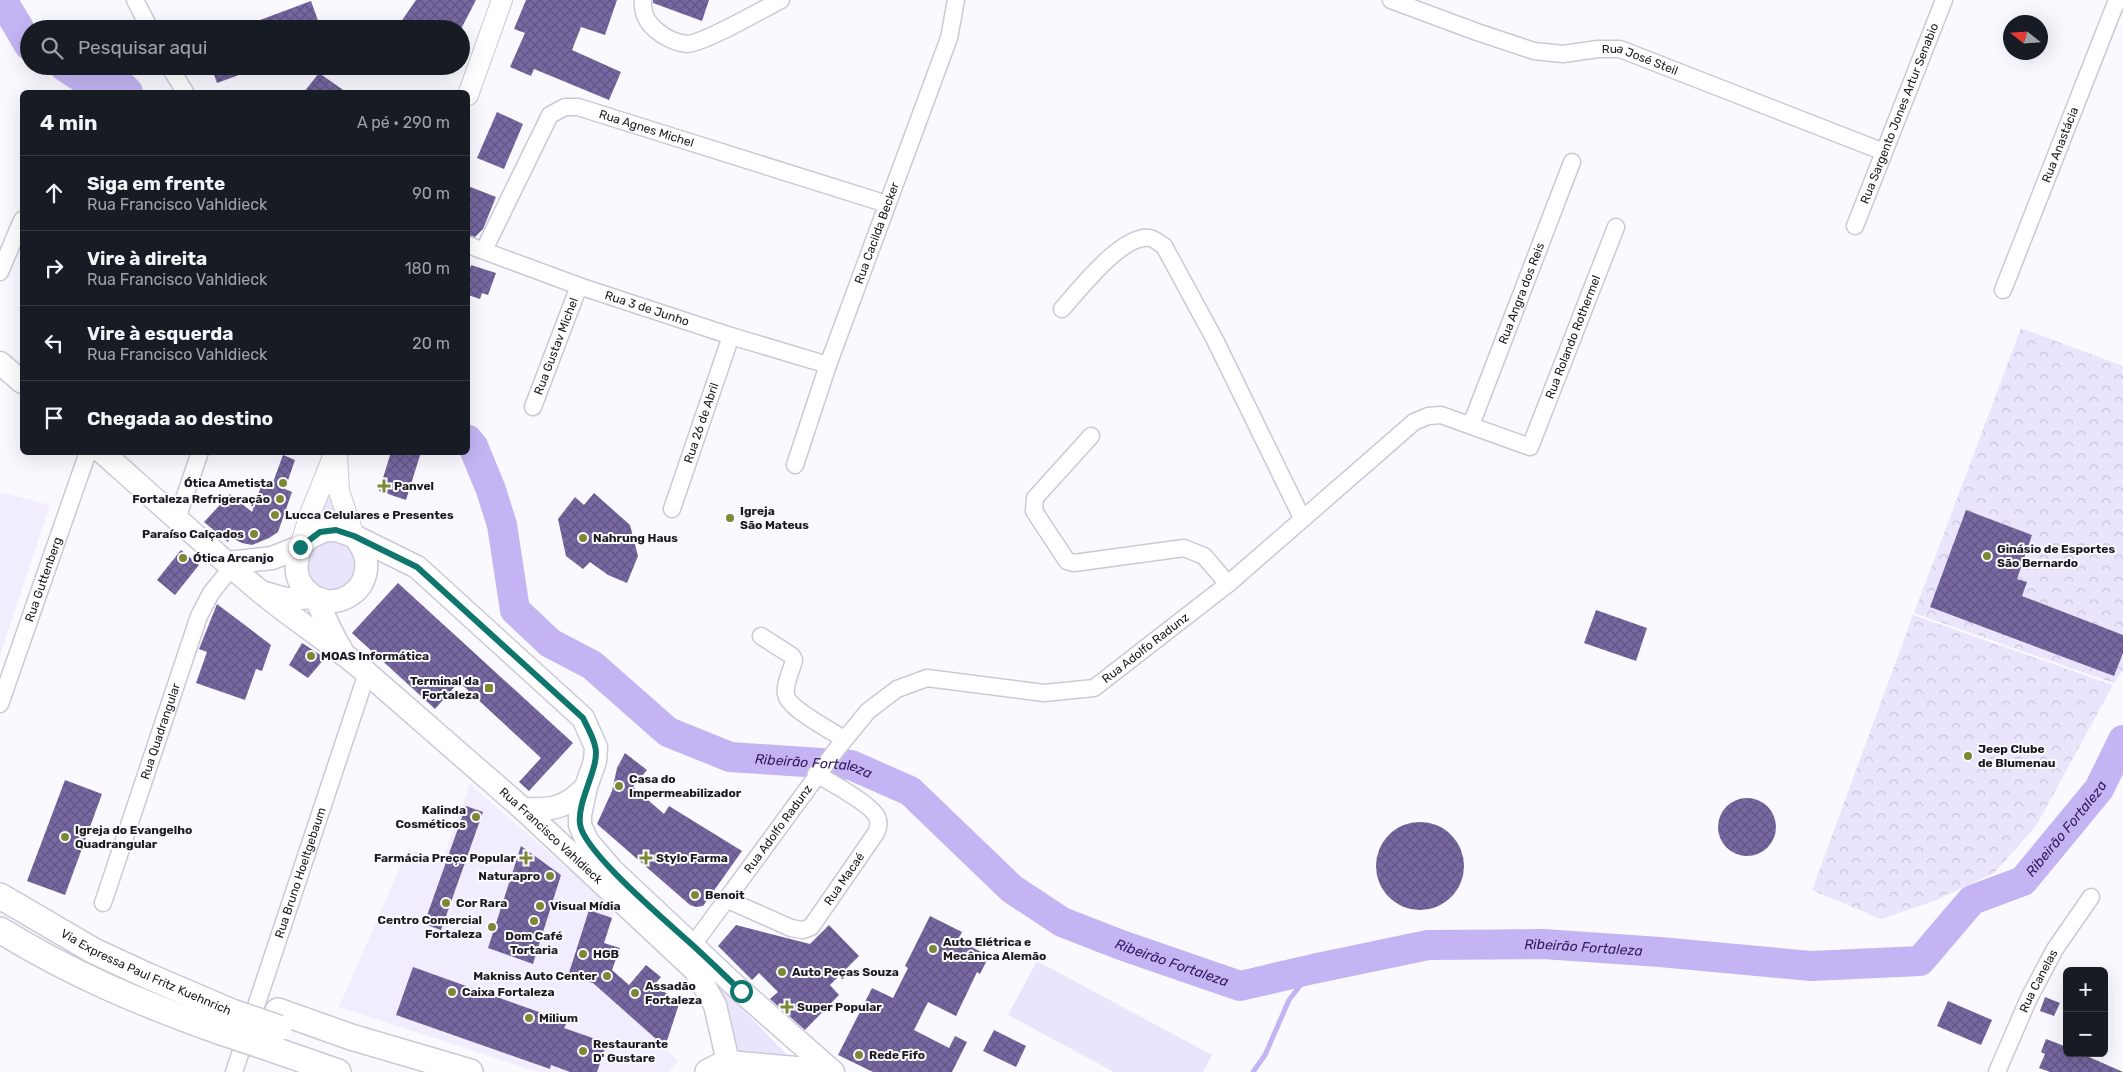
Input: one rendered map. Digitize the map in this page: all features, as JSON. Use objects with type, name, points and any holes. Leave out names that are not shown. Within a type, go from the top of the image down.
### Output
[{"type":"main road","points":[[0,362],[20,380]]},
{"type":"main road","name":"Rua Francisco Vahldieck","points":[[105,455],[262,593],[300,623],[343,652],[523,809],[695,970],[715,1005],[723,1069]]},
{"type":"main road","name":"Rua Francisco Vahldieck","points":[[230,565],[272,558],[300,547],[310,537],[326,530],[336,530],[354,536],[417,567],[583,718],[596,747],[595,761],[586,787],[580,815],[580,826],[587,841],[612,870],[830,1072]]},
{"type":"main road","points":[[262,593],[288,598],[315,598],[327,601],[339,600],[351,595],[360,587],[367,566],[365,554],[354,536]]},
{"type":"main road","points":[[300,547],[296,562],[297,576],[304,589],[315,598]]},
{"type":"main road","name":"Rua Francisco Vahldieck","points":[[315,598],[332,636],[343,652]]},
{"type":"main road","points":[[523,809],[549,810],[575,799],[586,787]]},
{"type":"main road","name":"Via Expressa Paul Fritz Kuehnrich","points":[[0,896],[94,950],[230,1015],[411,1072]]},
{"type":"main road","name":"Via Expressa Paul Fritz Kuehnrich","points":[[0,930],[100,985],[154,1008],[230,1015]]},
{"type":"main road","points":[[274,1029],[351,1037],[470,1072]]},
{"type":"main road","name":"Via Expressa Paul Fritz Kuehnrich","points":[[274,1029],[338,1072]]},
{"type":"main road","points":[[723,1069],[830,1072]]},
{"type":"street","points":[[135,0],[145,20]]},
{"type":"street","points":[[470,90],[502,0]]},
{"type":"street","points":[[643,0],[642,9],[654,29],[673,41],[688,44],[704,39],[781,0]]},
{"type":"street","name":"Rua Cacilda Becker","points":[[795,465],[828,365],[949,38],[956,0]]},
{"type":"street","name":"Rua José Steil","points":[[1391,0],[1534,51],[1563,54],[1598,49],[1620,49],[1884,152]]},
{"type":"street","name":"Rua Sargento Jones Artur Senabio","points":[[1855,226],[1944,0]]},
{"type":"street","name":"Rua Anastácia","points":[[2003,290],[2117,0]]},
{"type":"street","points":[[175,75],[184,90]]},
{"type":"street","name":"Rua Agnes Michel","points":[[484,250],[550,115],[565,107],[578,107],[888,204]]},
{"type":"street","name":"Rua Angra dos Reis","points":[[1470,425],[1572,162]]},
{"type":"street","points":[[0,272],[20,225]]},
{"type":"street","name":"Rua Rolando Rothermel","points":[[1530,447],[1616,227]]},
{"type":"street","points":[[1062,309],[1111,255],[1139,239],[1151,238],[1164,246],[1215,340],[1302,518]]},
{"type":"street","name":"Rua 3 de Junho","points":[[470,246],[579,286],[731,336],[828,365]]},
{"type":"street","name":"Rua Gustav Michel","points":[[533,407],[579,286]]},
{"type":"street","name":"Rua 26 de Abril","points":[[672,509],[731,336]]},
{"type":"street","name":"Rua Adolfo Radunz","points":[[693,945],[728,900],[818,772],[868,711],[897,689],[927,678],[1044,693],[1094,688],[1228,584],[1414,422],[1428,416],[1441,415],[1530,447]]},
{"type":"street","points":[[1091,436],[1035,498],[1033,504],[1034,511],[1067,561],[1074,563],[1184,548],[1204,556],[1228,584]]},
{"type":"street","name":"Rua Guttenberg","points":[[0,704],[87,455]]},
{"type":"street","points":[[177,519],[199,455]]},
{"type":"street","points":[[300,547],[310,514],[335,455]]},
{"type":"street","points":[[336,455],[339,491],[354,536]]},
{"type":"street","name":"Rua Quadrangular","points":[[103,903],[199,616],[211,593],[230,565]]},
{"type":"street","points":[[761,636],[792,656],[794,660],[786,691],[787,700],[840,745]]},
{"type":"street","name":"Rua Bruno Hoeltgebaum","points":[[234,1072],[367,673]]},
{"type":"street","name":"Rua Macaé","points":[[728,900],[791,928],[803,930],[811,927],[876,833],[879,823],[877,816],[818,772]]},
{"type":"street","name":"Rua Canelas","points":[[1997,1072],[2029,998],[2055,949],[2091,897]]},
{"type":"shaded area","points":[[0,492],[50,505],[0,655]]},
{"type":"shaded area","name":"Centro Comercial Fortaleza","points":[[470,784],[615,910],[593,983],[665,1047],[678,1061],[669,1072],[538,1072],[339,1007],[408,849],[442,860]]},
{"type":"green space","points":[[2021,328],[2123,366],[2123,670],[2114,683],[1914,613]]},
{"type":"green space","points":[[327,484],[345,523],[312,527]]},
{"type":"green space","points":[[327,541],[337,541],[349,548],[356,560],[356,570],[349,582],[337,589],[327,589],[319,585],[312,578],[308,570],[308,560],[312,552],[319,545]]},
{"type":"green space","name":"Jeep Clube de Blumenau","points":[[1913,615],[2113,685],[2036,826],[1994,873],[1934,901],[1881,919],[1812,890]]},
{"type":"green space","points":[[1037,961],[1212,1055],[1203,1072],[1114,1072],[1008,1015]]},
{"type":"green space","points":[[718,984],[794,1062],[741,1059]]},
{"type":"building","points":[[416,0],[476,0],[466,20],[402,20]]},
{"type":"building","points":[[526,0],[617,0],[605,35],[581,27],[572,50],[621,72],[609,100],[534,69],[531,76],[510,67],[525,33],[514,29]]},
{"type":"building","points":[[653,0],[709,0],[702,21],[653,3]]},
{"type":"building","points":[[311,1],[318,20],[260,20]]},
{"type":"building","points":[[214,75],[239,75],[217,83]]},
{"type":"building","points":[[317,75],[322,75],[343,90],[306,90]]},
{"type":"building","points":[[497,112],[523,124],[504,169],[477,158]]},
{"type":"building","points":[[470,187],[496,197],[483,229],[475,237],[470,236]]},
{"type":"building","points":[[471,265],[496,273],[488,295],[482,293],[480,299],[470,296]]},
{"type":"building","points":[[283,455],[295,460],[285,489],[292,492],[278,532],[252,545],[242,543],[230,537],[228,542],[204,522],[230,494],[252,512],[263,481],[272,485]]},
{"type":"building","points":[[390,455],[420,455],[406,500],[379,491]]},
{"type":"building","points":[[594,493],[630,525],[638,556],[627,583],[608,575],[590,562],[583,569],[566,556],[558,519],[575,497],[584,505]]},
{"type":"building","points":[[1966,510],[2032,535],[2017,579],[2027,582],[2022,596],[2123,635],[2123,653],[2114,676],[1930,607]]},
{"type":"building","points":[[181,550],[199,565],[175,595],[157,580]]},
{"type":"building","points":[[398,583],[573,743],[529,791],[519,782],[541,758],[459,682],[435,709],[352,633]]},
{"type":"building","points":[[217,604],[271,645],[262,671],[256,669],[245,700],[196,683],[207,652],[199,649]]},
{"type":"building","points":[[1596,610],[1647,628],[1636,661],[1584,643]]},
{"type":"building","points":[[302,643],[325,658],[308,678],[289,665]]},
{"type":"building","points":[[625,753],[647,770],[633,787],[664,814],[669,806],[742,851],[703,906],[696,907],[690,905],[597,824],[612,791],[617,768]]},
{"type":"building","name":"Igreja do Evangelho Quadrangular","points":[[65,780],[102,794],[65,895],[27,881]]},
{"type":"building","points":[[1747,798],[1758,800],[1771,811],[1776,827],[1774,838],[1763,851],[1747,856],[1736,854],[1723,843],[1718,827],[1720,816],[1731,803]]},
{"type":"building","points":[[466,806],[483,812],[441,930],[424,924]]},
{"type":"building","points":[[1420,822],[1437,826],[1451,835],[1460,849],[1464,866],[1460,883],[1451,897],[1437,906],[1420,910],[1403,906],[1389,897],[1380,883],[1376,866],[1380,849],[1389,835],[1403,826]]},
{"type":"building","points":[[521,846],[561,875],[533,964],[488,948]]},
{"type":"building","points":[[589,910],[612,918],[604,943],[620,948],[612,970],[629,985],[646,965],[661,977],[655,984],[679,1004],[665,1047],[593,983],[568,976]]},
{"type":"building","points":[[930,916],[962,932],[958,940],[989,956],[980,974],[977,972],[956,1016],[928,1002],[914,1030],[949,1048],[955,1036],[967,1042],[952,1072],[873,1072],[838,1055],[872,988],[893,998],[908,968],[905,966]]},
{"type":"building","points":[[736,925],[810,944],[829,925],[859,956],[830,985],[839,995],[805,1030],[770,999],[778,992],[759,973],[752,980],[718,946]]},
{"type":"building","points":[[413,967],[567,1022],[564,1028],[607,1043],[597,1072],[570,1072],[551,1065],[550,1069],[396,1015]]},
{"type":"building","points":[[2045,997],[2060,1003],[2054,1016],[2040,1011]]},
{"type":"building","points":[[1948,1001],[1992,1020],[1981,1045],[1937,1026]]},
{"type":"building","points":[[994,1030],[1026,1046],[1016,1067],[983,1051]]},
{"type":"building","points":[[2046,1039],[2063,1045],[2063,1057],[2089,1057],[2123,1072],[2050,1072],[2039,1068],[2045,1054],[2041,1052]]},
{"type":"waterway","name":"Ribeirão Fortaleza","points":[[0,1],[4,3],[20,30]]},
{"type":"waterway","name":"Ribeirão Fortaleza","points":[[78,75],[123,87],[126,90]]},
{"type":"waterway","name":"Ribeirão Fortaleza","points":[[470,442],[491,490],[502,525],[515,610],[550,643],[592,665],[668,732],[730,757],[851,765],[910,791],[1012,889],[1062,922],[1121,945],[1240,986],[1428,945],[1543,944],[1660,952],[1811,966],[1920,961],[1972,900],[2023,881],[2099,789],[2123,740]]},
{"type":"waterway","points":[[1253,1072],[1265,1055],[1289,1000],[1313,969]]},
{"type":"place","name":"Ótica Ametista","points":[[283,483]]},
{"type":"place","name":"Panvel","points":[[384,486]]},
{"type":"place","name":"Fortaleza Refrigeração","points":[[280,499]]},
{"type":"place","name":"Lucca Celulares e Presentes","points":[[275,515]]},
{"type":"place","name":"Igreja São Mateus","points":[[730,518]]},
{"type":"place","name":"Paraíso Calçados","points":[[254,534]]},
{"type":"place","name":"Nahrung Haus","points":[[583,538]]},
{"type":"place","name":"Ginásio de Esportes São Bernardo","points":[[1987,556]]},
{"type":"place","name":"Ótica Arcanjo","points":[[183,558]]},
{"type":"place","name":"MOAS Informática","points":[[311,656]]},
{"type":"place","name":"Terminal da Fortaleza","points":[[489,688]]},
{"type":"place","name":"Jeep Clube de Blumenau","points":[[1968,756]]},
{"type":"place","name":"Casa do Impermeabilizador","points":[[619,786]]},
{"type":"place","name":"Kalinda Cosméticos","points":[[476,817]]},
{"type":"place","name":"Igreja do Evangelho Quadrangular","points":[[65,837]]},
{"type":"place","name":"Farmácia Preço Popular","points":[[526,858]]},
{"type":"place","name":"Stylo Farma","points":[[646,858]]},
{"type":"place","name":"Naturapro","points":[[550,876]]},
{"type":"place","name":"Benoit","points":[[695,895]]},
{"type":"place","name":"Cor Rara","points":[[446,903]]},
{"type":"place","name":"Visual Mídia","points":[[540,906]]},
{"type":"place","name":"Dom Café Tortaria","points":[[534,921]]},
{"type":"place","name":"Centro Comercial Fortaleza","points":[[492,927]]},
{"type":"place","name":"Auto Elétrica e Mecânica Alemão","points":[[933,949]]},
{"type":"place","name":"HGB","points":[[583,954]]},
{"type":"place","name":"Auto Peças Souza","points":[[782,972]]},
{"type":"place","name":"Makniss Auto Center","points":[[607,976]]},
{"type":"place","name":"Caixa Fortaleza","points":[[452,992]]},
{"type":"place","name":"Assadão Fortaleza","points":[[635,993]]},
{"type":"place","name":"Super Popular","points":[[787,1007]]},
{"type":"place","name":"Milium","points":[[529,1018]]},
{"type":"place","name":"Restaurante D' Gustare","points":[[583,1051]]},
{"type":"place","name":"Rede Fifo","points":[[859,1055]]},
{"type":"route","points":[[300,547],[310,537],[320,532],[336,530],[354,536],[417,567],[583,718],[596,747],[595,761],[586,787],[580,815],[580,826],[587,841],[612,870],[741,991]]}]
